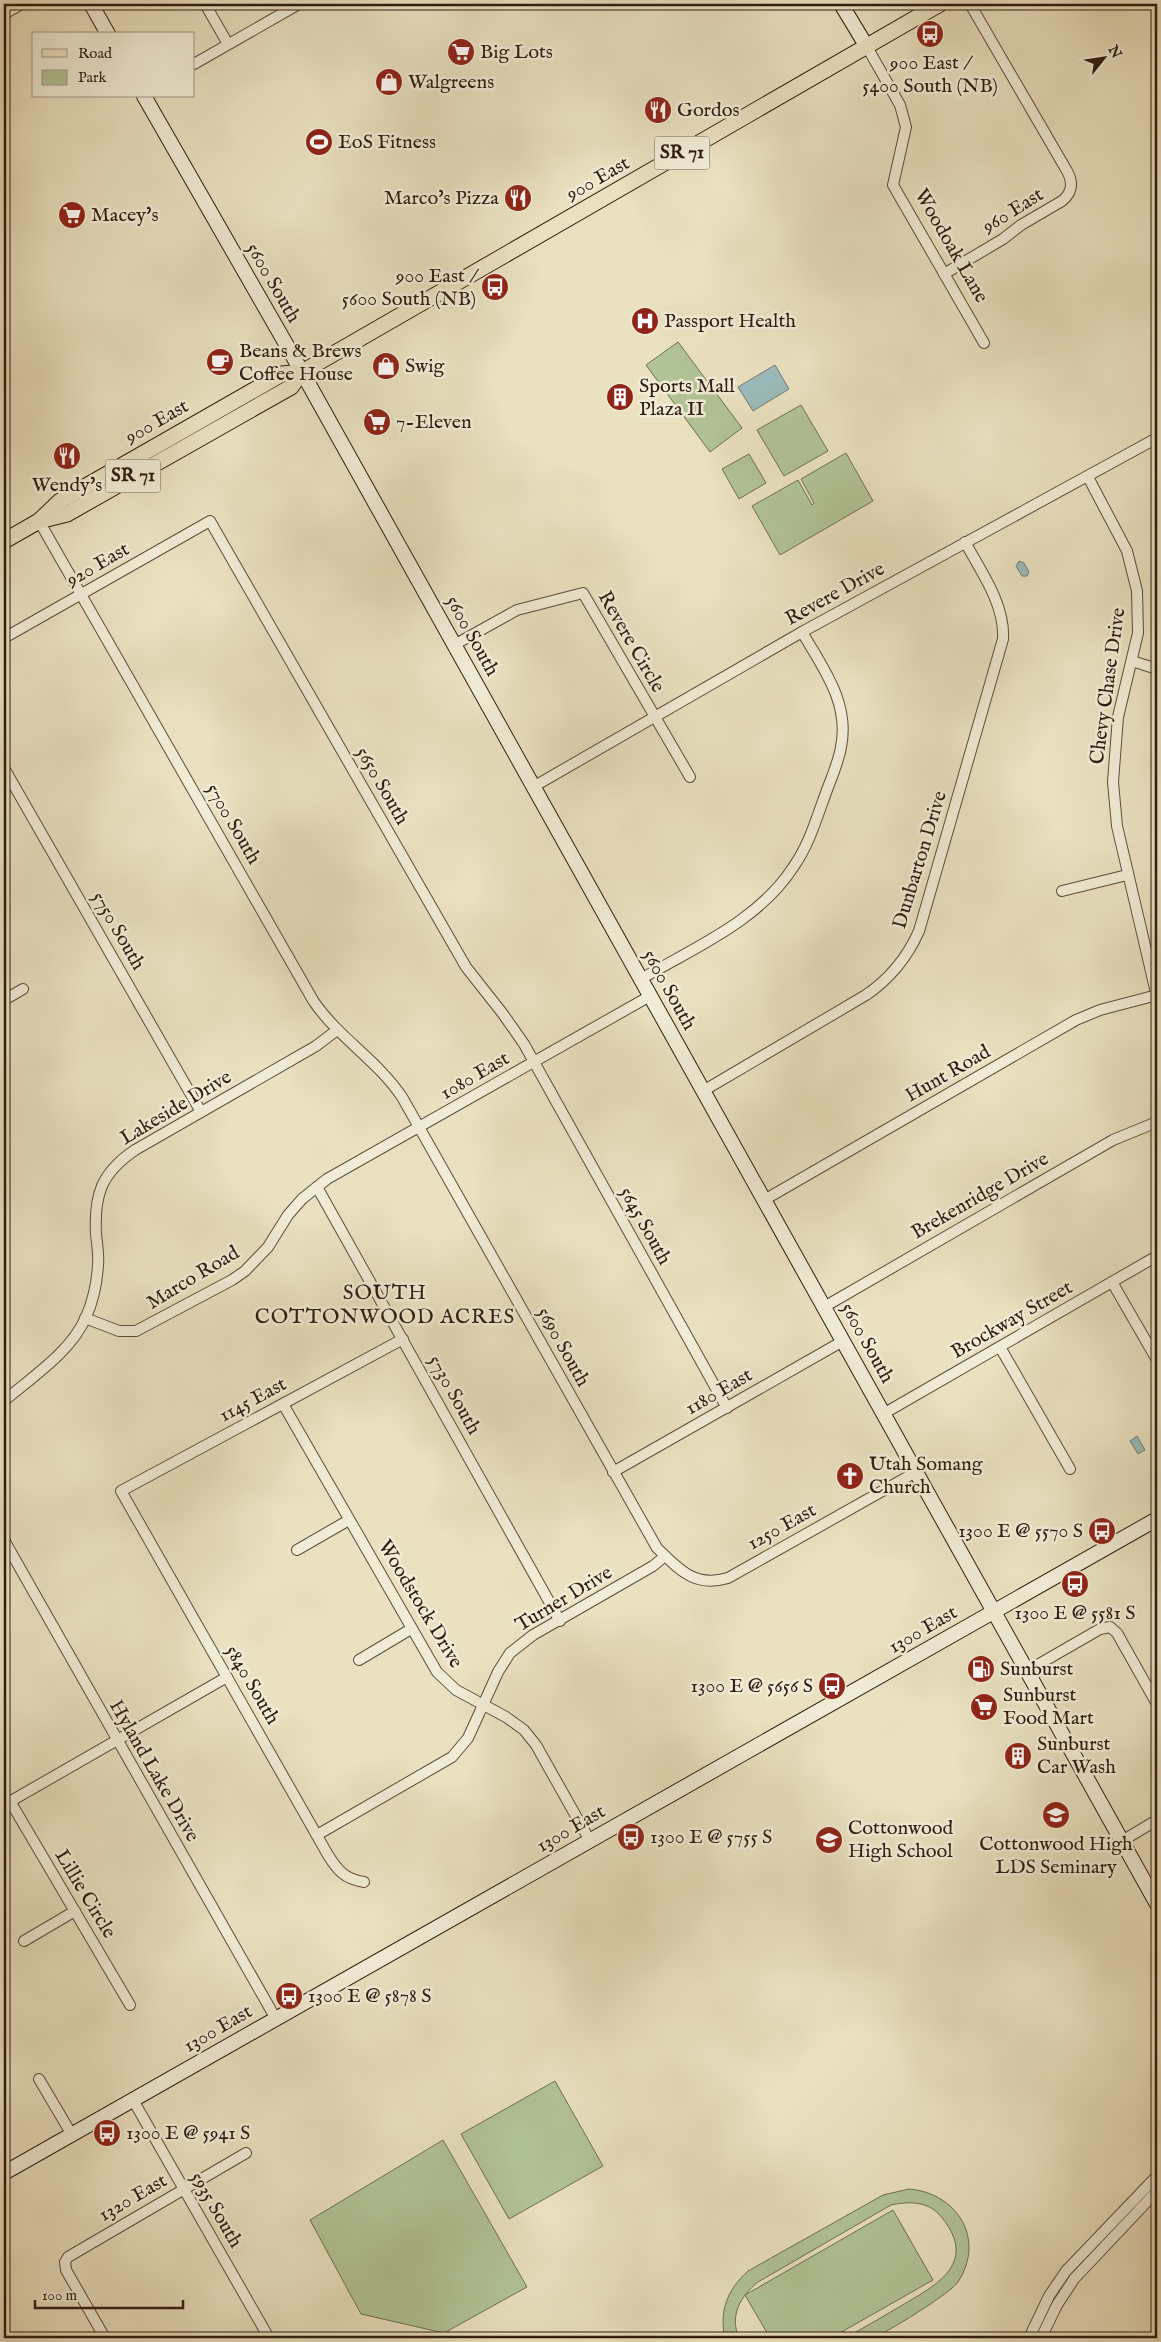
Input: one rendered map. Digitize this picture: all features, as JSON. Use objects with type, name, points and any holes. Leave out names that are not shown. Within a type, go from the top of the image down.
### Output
[{"type":"main road","points":[[91,4],[107,32]]},
{"type":"main road","name":"Woodoak Lane","points":[[841,4],[867,47]]},
{"type":"main road","name":"900 East","points":[[4,541],[39,521],[60,501],[282,374],[302,372],[940,4]]},
{"type":"main road","name":"5600 South","points":[[145,98],[302,372],[1157,1904]]},
{"type":"main road","name":"1300 East","points":[[4,2173],[1157,1520]]},
{"type":"street","points":[[4,14],[22,4]]},
{"type":"street","points":[[205,4],[228,44]]},
{"type":"street","points":[[195,63],[299,4]]},
{"type":"street","name":"960 East","points":[[944,274],[1062,201],[1070,190],[1071,180],[970,4]]},
{"type":"street","name":"Woodoak Lane","points":[[867,47],[900,105],[906,127],[893,185],[984,343]]},
{"type":"street","name":"Revere Drive","points":[[534,787],[802,632],[1157,438]]},
{"type":"street","name":"Chevy Chase Drive","points":[[1088,476],[1121,538],[1135,577],[1139,619],[1132,661],[1118,717],[1114,760],[1115,811],[1157,996]]},
{"type":"street","name":"5700 South","points":[[39,521],[314,1002],[337,1030],[379,1067],[390,1080],[420,1127]]},
{"type":"street","name":"920 East","points":[[4,638],[210,521]]},
{"type":"street","name":"5650 South","points":[[210,521],[466,968],[516,1031],[534,1062]]},
{"type":"street","name":"Dunbarton Drive","points":[[703,1091],[866,996],[889,978],[914,944],[1003,639],[1003,623],[999,607],[965,542]]},
{"type":"street","name":"Revere Circle","points":[[454,645],[517,610],[583,593],[690,777]]},
{"type":"street","points":[[641,979],[739,922],[760,906],[787,877],[808,843],[840,756],[843,727],[841,708],[835,690],[802,632]]},
{"type":"street","points":[[1132,661],[1157,669]]},
{"type":"street","name":"5750 South","points":[[4,768],[201,1112]]},
{"type":"street","points":[[1062,891],[1128,875]]},
{"type":"street","points":[[4,1000],[22,989]]},
{"type":"street","name":"1080 East","points":[[317,1187],[650,996]]},
{"type":"street","name":"Hunt Road","points":[[764,1200],[1076,1020],[1100,1010],[1157,996]]},
{"type":"street","name":"Lakeside Drive","points":[[4,1401],[65,1347],[86,1318],[95,1287],[98,1264],[95,1215],[97,1197],[102,1183],[124,1158],[316,1046],[337,1030]]},
{"type":"street","name":"5645 South","points":[[534,1062],[727,1408]]},
{"type":"street","name":"Brekenridge Drive","points":[[824,1307],[1113,1140],[1157,1122]]},
{"type":"street","name":"5690 South","points":[[420,1127],[651,1540],[665,1556]]},
{"type":"street","name":"Marco Road","points":[[86,1318],[119,1331],[136,1331],[232,1280],[257,1260],[288,1215],[302,1199],[317,1187]]},
{"type":"street","name":"5730 South","points":[[317,1187],[560,1621]]},
{"type":"street","name":"Brockway Street","points":[[884,1414],[1157,1256]]},
{"type":"street","points":[[1112,1282],[1157,1360]]},
{"type":"street","name":"1145 East","points":[[121,1491],[403,1339]]},
{"type":"street","name":"1180 East","points":[[613,1472],[843,1341]]},
{"type":"street","points":[[1000,1347],[1070,1469]]},
{"type":"street","name":"Woodstock Drive","points":[[283,1404],[430,1662],[445,1681],[468,1698],[506,1717],[524,1730],[536,1745],[590,1841]]},
{"type":"street","name":"1250 East","points":[[665,1556],[692,1577],[716,1581],[728,1578],[916,1472]]},
{"type":"street","name":"5840 South","points":[[121,1491],[317,1835],[340,1872],[351,1880],[364,1882]]},
{"type":"street","points":[[297,1550],[349,1520]]},
{"type":"street","name":"Hyland Lake Drive","points":[[4,1540],[276,2019]]},
{"type":"street","name":"Turner Drive","points":[[317,1835],[452,1756],[468,1738],[498,1672],[510,1653],[533,1635],[653,1566],[665,1556]]},
{"type":"street","points":[[1027,1671],[1100,1629],[1110,1627],[1117,1633],[1157,1704]]},
{"type":"street","points":[[359,1660],[411,1629]]},
{"type":"street","points":[[7,1803],[227,1677]]},
{"type":"street","name":"Lillie Circle","points":[[7,1803],[75,1911],[130,2005]]},
{"type":"street","points":[[1122,1841],[1157,1820]]},
{"type":"street","points":[[24,1941],[75,1911]]},
{"type":"street","points":[[39,2078],[72,2135]]},
{"type":"street","name":"5935 South","points":[[133,2100],[269,2338]]},
{"type":"street","name":"1320 East","points":[[105,2338],[70,2279],[65,2262],[68,2257],[246,2153]]},
{"type":"street","points":[[1029,2338],[1049,2296],[1066,2271],[1157,2176]]},
{"type":"street","points":[[1041,2338],[1062,2296],[1074,2279],[1157,2191]]},
{"type":"green space","points":[[678,342],[742,428],[710,452],[646,365]]},
{"type":"green space","points":[[801,405],[828,451],[784,476],[757,430]]},
{"type":"green space","points":[[846,453],[873,501],[780,555],[752,506],[798,480],[812,505],[814,503],[801,479]]},
{"type":"green space","points":[[749,454],[766,483],[739,499],[722,469]]},
{"type":"green space","points":[[555,2081],[603,2166],[509,2219],[461,2134]]},
{"type":"green space","points":[[443,2140],[527,2287],[444,2333],[361,2314],[310,2220]]},
{"type":"green space","points":[[909,2189],[926,2192],[941,2199],[953,2209],[962,2221],[967,2235],[969,2250],[966,2266],[958,2282],[953,2287],[917,2313],[879,2335],[869,2339],[845,2338],[925,2291],[947,2273],[954,2262],[956,2249],[953,2235],[938,2213],[920,2204],[891,2205],[758,2282],[746,2293],[738,2307],[735,2322],[739,2338],[725,2338],[723,2319],[726,2302],[730,2293],[748,2271],[883,2195]]},
{"type":"green space","points":[[893,2210],[933,2280],[831,2338],[770,2338],[745,2295]]},
{"type":"water","points":[[775,365],[789,389],[753,411],[738,387]]},
{"type":"water","points":[[1019,561],[1024,563],[1029,572],[1027,576],[1022,576],[1016,566]]},
{"type":"water","points":[[1137,1436],[1145,1450],[1138,1454],[1130,1441]]},
{"type":"place","name":"900 East / 5400 South (NB)","points":[[930,34]]},
{"type":"place","name":"Big Lots","points":[[461,52]]},
{"type":"place","name":"Walgreens","points":[[389,82]]},
{"type":"place","name":"Gordos","points":[[658,110]]},
{"type":"place","name":"EoS Fitness","points":[[319,142]]},
{"type":"place","name":"Marco's Pizza","points":[[518,198]]},
{"type":"place","name":"Macey's","points":[[72,215]]},
{"type":"place","name":"900 East / 5600 South (NB)","points":[[495,287]]},
{"type":"place","name":"Passport Health","points":[[645,321]]},
{"type":"place","name":"Beans & Brews Coffee House","points":[[220,362]]},
{"type":"place","name":"Swig","points":[[386,366]]},
{"type":"place","name":"Sports Mall Plaza II","points":[[620,397]]},
{"type":"place","name":"7-Eleven","points":[[377,422]]},
{"type":"place","name":"Wendy's","points":[[67,456]]},
{"type":"place","name":"Utah Somang Church","points":[[850,1476]]},
{"type":"place","name":"1300 E @ 5570 S","points":[[1102,1531]]},
{"type":"place","name":"1300 E @ 5581 S","points":[[1075,1584]]},
{"type":"place","name":"Sunburst","points":[[981,1669]]},
{"type":"place","name":"1300 E @ 5656 S","points":[[832,1686]]},
{"type":"place","name":"Sunburst Food Mart","points":[[984,1707]]},
{"type":"place","name":"Sunburst Car Wash","points":[[1018,1756]]},
{"type":"place","name":"Cottonwood High LDS Seminary","points":[[1056,1815]]},
{"type":"place","name":"1300 E @ 5755 S","points":[[631,1837]]},
{"type":"place","name":"Cottonwood High School","points":[[829,1840]]},
{"type":"place","name":"1300 E @ 5878 S","points":[[289,1996]]},
{"type":"place","name":"1300 E @ 5941 S","points":[[107,2133]]},
{"type":"district","name":"SOUTH COTTONWOOD ACRES","points":[[385,1305]]}]
